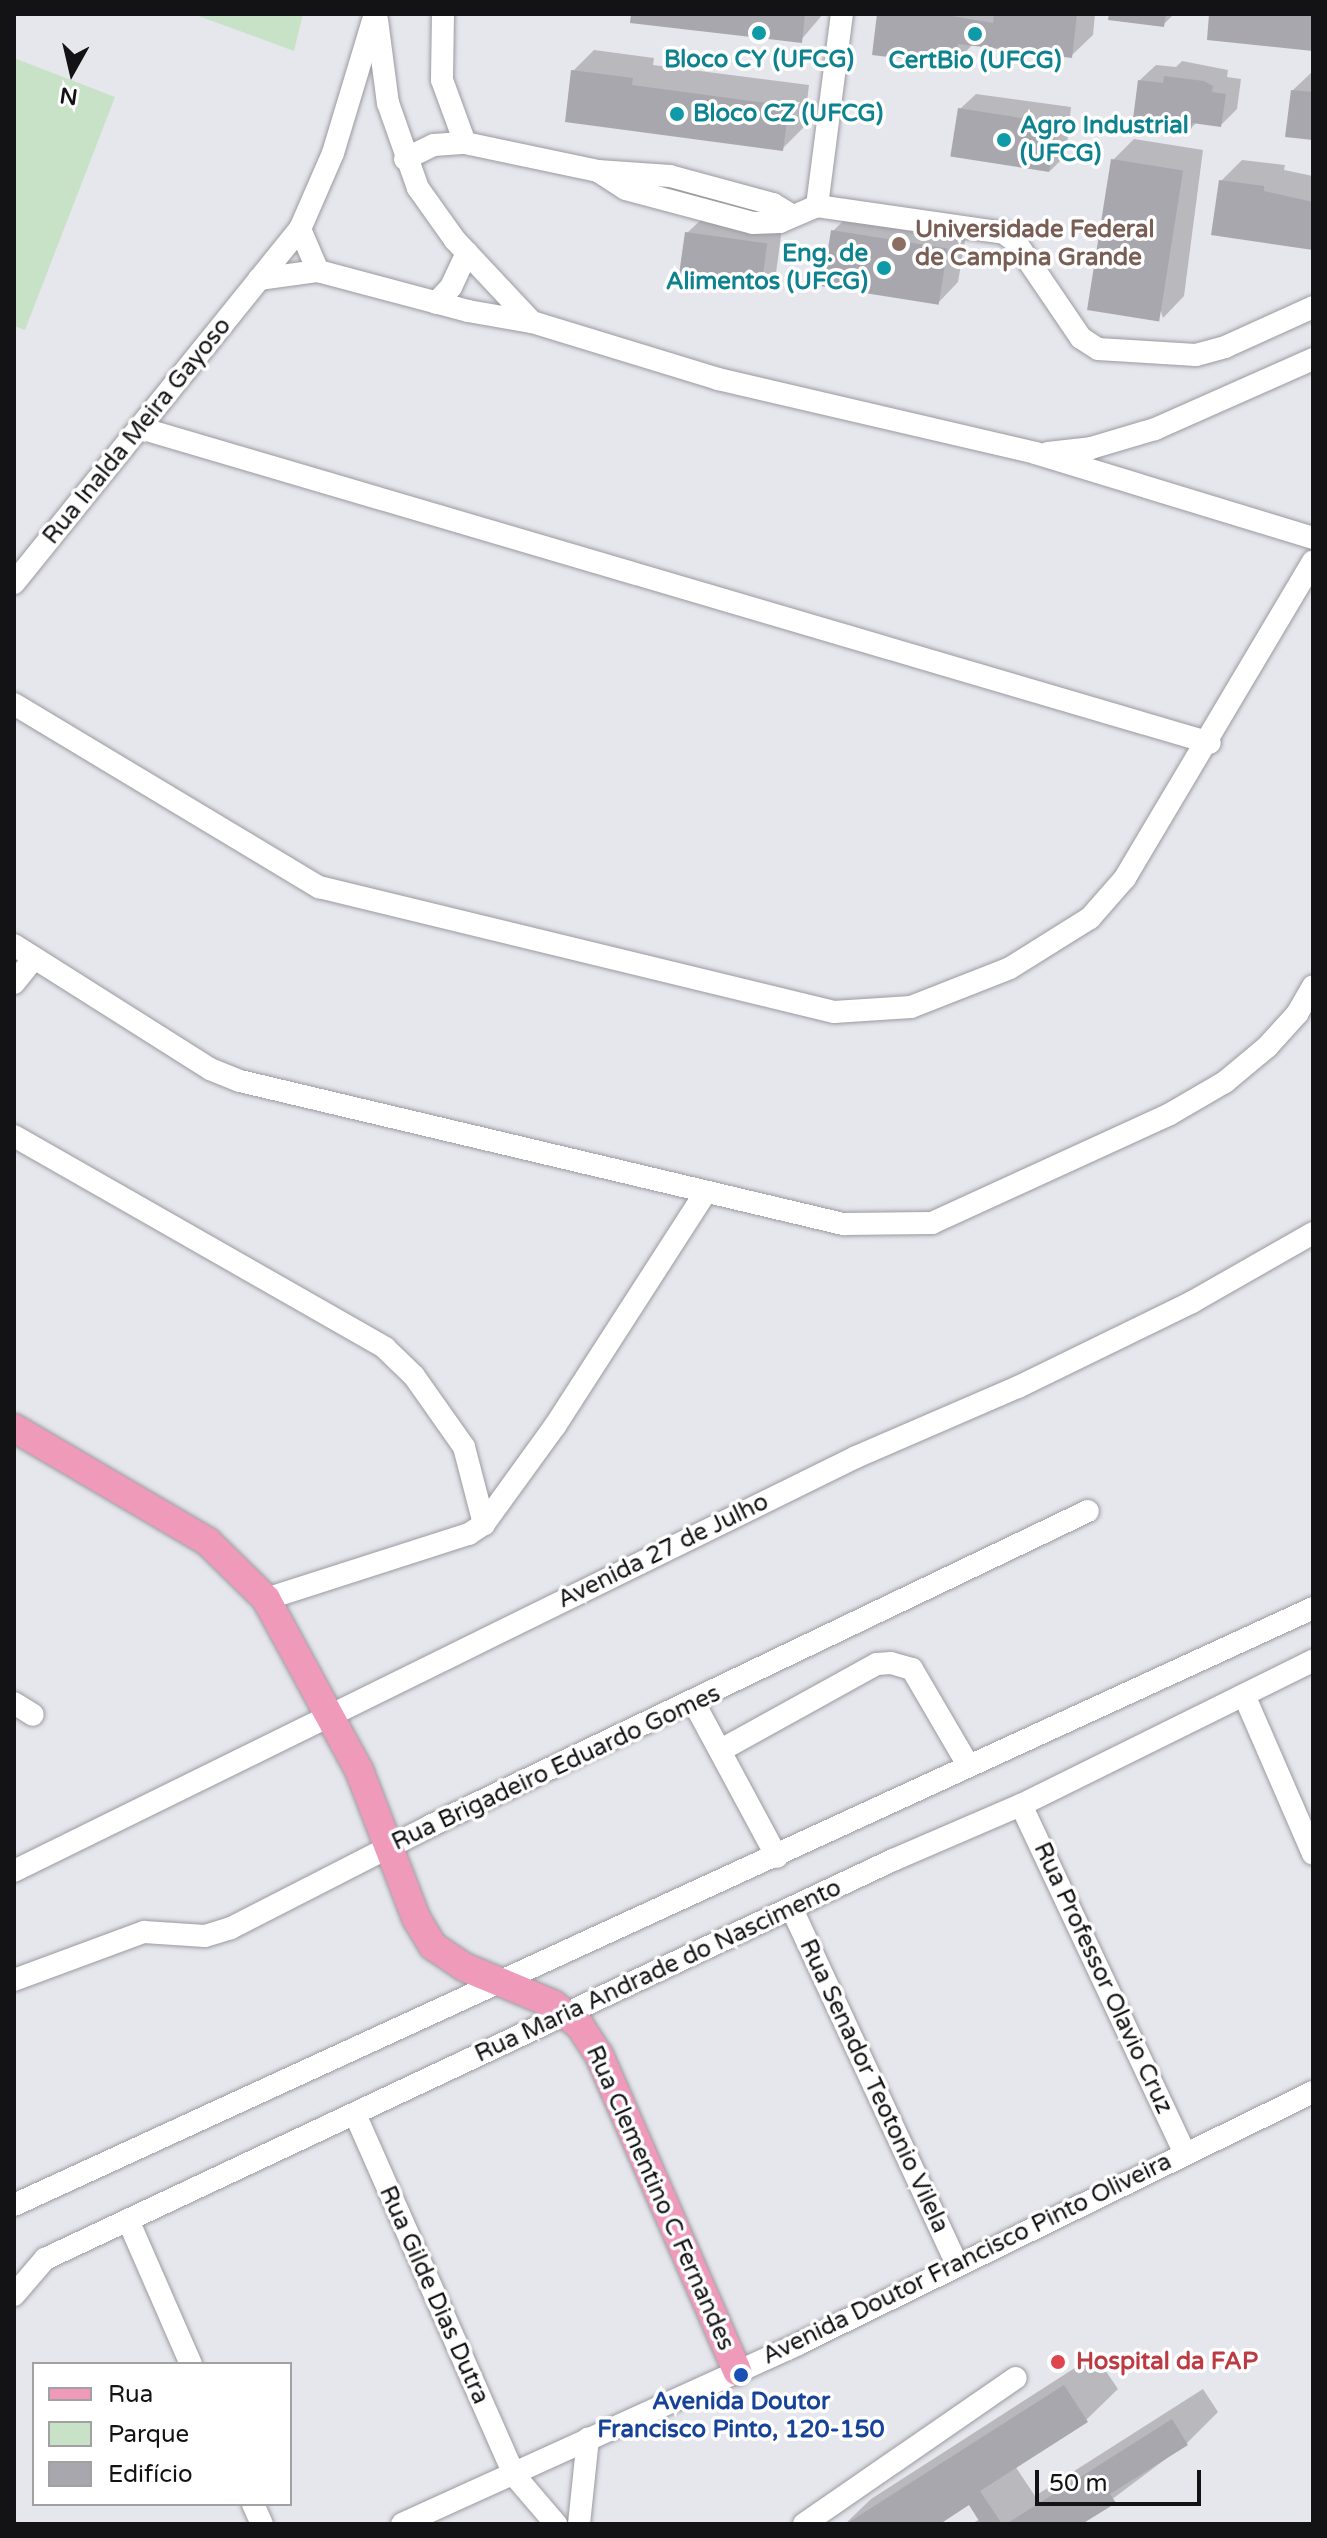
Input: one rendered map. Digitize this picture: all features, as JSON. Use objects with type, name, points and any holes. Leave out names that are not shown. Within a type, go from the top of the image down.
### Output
[{"type":"main road","points":[[14,1428],[208,1542],[266,1599],[359,1770],[416,1918],[433,1946],[447,1958],[514,1986],[569,2017]]},
{"type":"main road","name":"Rua Clementino C Fernandes","points":[[569,2017],[599,2055],[737,2371]]},
{"type":"street","name":"Rua Inalda Meira Gayoso","points":[[17,574],[140,428],[300,229],[333,153],[347,98],[376,14]]},
{"type":"street","points":[[376,14],[388,103],[405,159],[418,188],[467,253],[532,322]]},
{"type":"street","points":[[443,14],[442,80],[465,143]]},
{"type":"street","points":[[817,206],[842,14]]},
{"type":"street","points":[[347,98],[362,93],[388,103]]},
{"type":"street","points":[[405,159],[434,145],[465,143],[598,171],[626,189],[753,223],[780,222],[817,206],[1004,233],[1015,241],[1081,338],[1098,349],[1196,355],[1225,347],[1313,307]]},
{"type":"street","points":[[300,229],[318,271]]},
{"type":"street","points":[[436,303],[451,287],[467,253]]},
{"type":"street","points":[[259,279],[318,271],[436,303],[532,322],[718,379],[1035,453],[1313,538]]},
{"type":"street","points":[[1035,453],[1122,440],[1313,359]]},
{"type":"street","points":[[140,428],[1210,743]]},
{"type":"street","points":[[14,704],[319,887],[834,1012],[911,1007],[1010,968],[1090,918],[1125,878],[1210,743],[1313,562]]},
{"type":"street","points":[[14,945],[210,1069],[240,1081],[843,1224],[932,1223],[1170,1114],[1225,1082],[1277,1036],[1313,986]]},
{"type":"street","points":[[14,983],[34,958]]},
{"type":"street","points":[[14,1136],[385,1348],[414,1376],[464,1447],[484,1524]]},
{"type":"street","points":[[266,1599],[469,1534],[484,1524],[555,1426],[706,1192]]},
{"type":"street","name":"Avenida 27 de Julho","points":[[14,1871],[856,1457],[1018,1387],[1192,1302],[1313,1233]]},
{"type":"street","name":"Rua Brigadeiro Eduardo Gomes","points":[[14,1980],[144,1932],[217,1934],[389,1847],[1088,1511]]},
{"type":"street","points":[[14,2205],[514,1986],[967,1763],[1313,1608]]},
{"type":"street","name":"Rua Maria Andrade do Nascimento","points":[[14,2295],[45,2259],[1021,1805],[1313,1661]]},
{"type":"street","points":[[721,1750],[877,1664],[891,1663],[912,1669],[967,1763]]},
{"type":"street","points":[[1244,1695],[1313,1854]]},
{"type":"street","points":[[693,1701],[777,1857]]},
{"type":"street","name":"Rua Professor Olavio Cruz","points":[[1021,1805],[1184,2152]]},
{"type":"street","name":"Rua Senador Teotonio Vilela","points":[[792,1909],[957,2264]]},
{"type":"street","name":"Avenida Doutor Francisco Pinto Oliveira","points":[[402,2524],[737,2371],[1313,2092]]},
{"type":"street","name":"Rua Gilde Dias Dutra","points":[[355,2114],[514,2475],[556,2524]]},
{"type":"street","points":[[128,2220],[190,2362]]},
{"type":"street","points":[[804,2524],[1016,2378]]},
{"type":"street","points":[[579,2524],[588,2438]]},
{"type":"green space","points":[[193,14],[303,14],[294,51]]},
{"type":"green space","points":[[14,58],[115,97],[25,330],[14,326]]},
{"type":"building","name":"Bloco CY (UFCG)","points":[[631,14],[805,14],[802,43],[630,23]]},
{"type":"building","name":"CertBio (UFCG)","points":[[877,14],[940,14],[993,23],[994,14],[1077,14],[1072,58],[958,44],[955,65],[872,55]]},
{"type":"building","points":[[1109,14],[1166,14],[1164,27],[1108,20]]},
{"type":"building","points":[[1209,14],[1313,14],[1313,51],[1207,40]]},
{"type":"building","name":"Bloco CZ (UFCG)","points":[[571,70],[633,78],[632,85],[789,106],[783,151],[565,122]]},
{"type":"building","points":[[1164,76],[1204,81],[1213,86],[1212,92],[1226,94],[1221,127],[1192,123],[1191,130],[1133,119],[1138,80],[1163,83]]},
{"type":"building","points":[[1291,90],[1313,92],[1313,140],[1285,137]]},
{"type":"building","name":"Agro Industrial (UFCG)","points":[[958,108],[1057,124],[1049,172],[950,156]]},
{"type":"building","points":[[1111,159],[1183,170],[1159,322],[1087,310]]},
{"type":"building","points":[[1219,180],[1264,186],[1264,191],[1313,202],[1313,250],[1211,235]]},
{"type":"building","name":"Eng. de Alimentos (UFCG)","points":[[831,230],[948,248],[939,305],[822,286]]},
{"type":"building","points":[[685,232],[767,244],[761,291],[678,280]]},
{"type":"building","points":[[1064,2385],[1088,2422],[980,2491],[1002,2524],[981,2524],[969,2505],[940,2524],[846,2524]]},
{"type":"building","points":[[1172,2419],[1188,2445],[1110,2494],[1116,2503],[1082,2524],[1006,2524]]},
{"type":"place","name":"Bloco CY (UFCG)","points":[[759,33]]},
{"type":"place","name":"CertBio (UFCG)","points":[[975,34]]},
{"type":"place","name":"Bloco CZ (UFCG)","points":[[677,114]]},
{"type":"place","name":"Agro Industrial (UFCG)","points":[[1004,140]]},
{"type":"place","name":"Universidade Federal de Campina Grande","points":[[899,244]]},
{"type":"place","name":"Eng. de Alimentos (UFCG)","points":[[884,268]]},
{"type":"place","name":"Hospital da FAP","points":[[1058,2362]]},
{"type":"place","name":"Avenida Doutor Francisco Pinto, 120-150","points":[[741,2375]]}]
